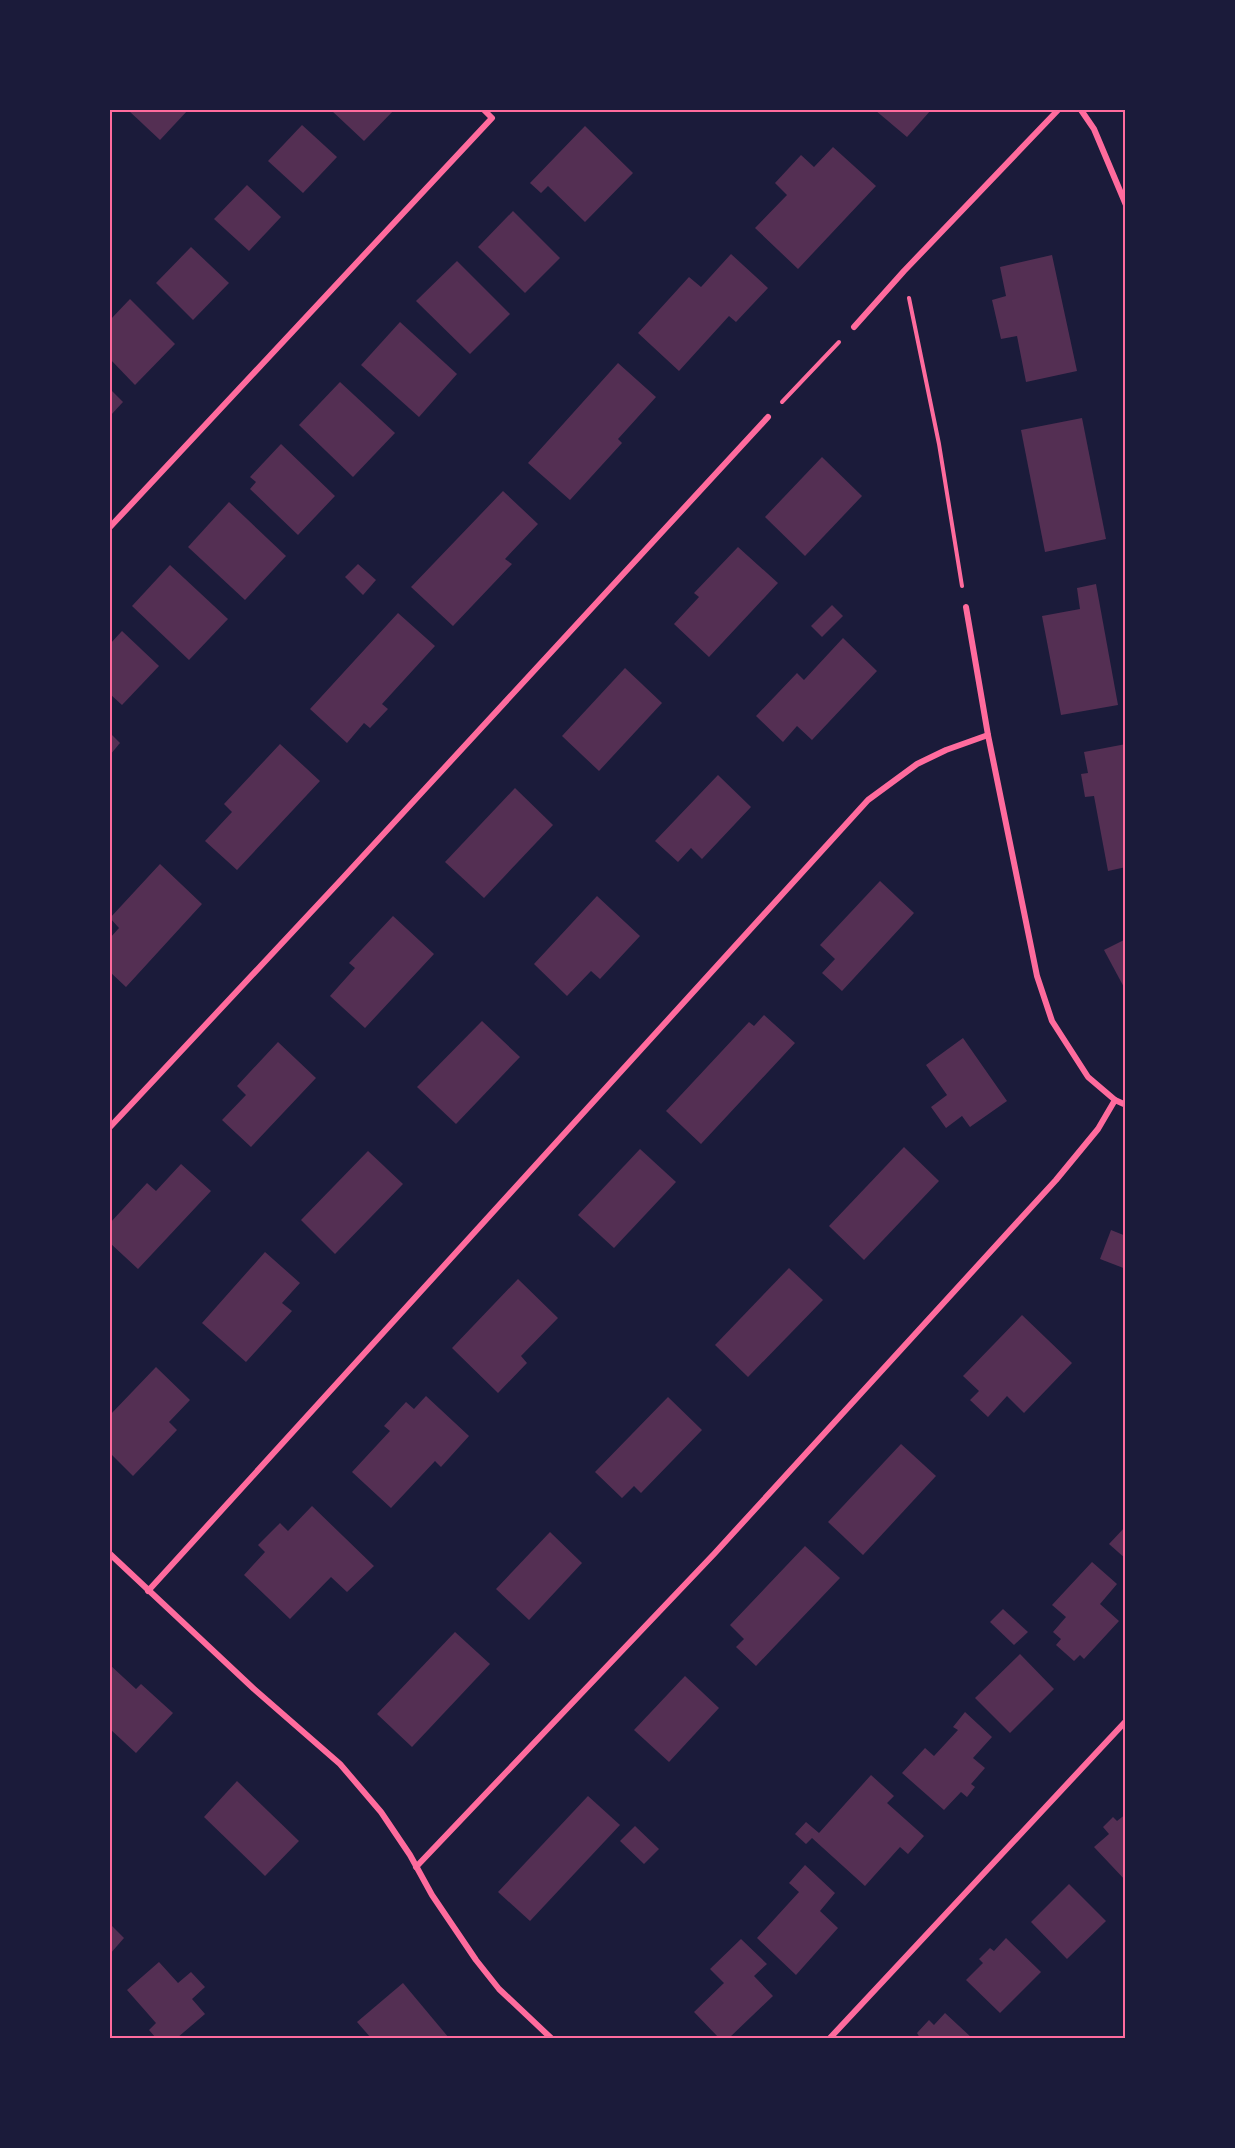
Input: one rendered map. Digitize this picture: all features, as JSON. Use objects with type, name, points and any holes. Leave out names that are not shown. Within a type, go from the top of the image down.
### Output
[{"type":"street","points":[[110,527],[492,118],[484,110]]},
{"type":"street","points":[[854,327],[904,271],[1058,110]]},
{"type":"street","points":[[1081,110],[1094,129],[1125,205]]},
{"type":"street","points":[[110,1127],[768,417]]},
{"type":"street","points":[[966,607],[988,735],[1037,976],[1052,1021],[1088,1077],[1114,1100],[1125,1105]]},
{"type":"street","points":[[148,1591],[868,800],[917,764],[946,750],[988,735]]},
{"type":"street","points":[[416,1867],[714,1554],[1056,1180],[1098,1129],[1114,1100]]},
{"type":"street","points":[[110,1554],[254,1689],[340,1764],[381,1812],[432,1895],[476,1960],[514,2005],[551,2038]]},
{"type":"street","points":[[830,2038],[1125,1721]]},
{"type":"path","points":[[904,271],[939,444],[966,607]]},
{"type":"path","points":[[768,417],[854,327]]},
{"type":"building","points":[[128,110],[188,110],[160,140]]},
{"type":"building","points":[[331,110],[394,110],[364,141]]},
{"type":"building","points":[[875,110],[931,110],[907,137]]},
{"type":"building","points":[[302,125],[337,157],[303,193],[268,161]]},
{"type":"building","points":[[585,126],[633,173],[585,222],[548,186],[541,193],[530,183]]},
{"type":"building","points":[[833,147],[876,186],[798,269],[755,228],[787,195],[775,183],[801,155],[814,167]]},
{"type":"building","points":[[247,185],[281,217],[249,251],[214,219]]},
{"type":"building","points":[[513,211],[560,258],[525,293],[478,247]]},
{"type":"building","points":[[191,247],[229,283],[193,320],[156,283]]},
{"type":"building","points":[[731,254],[768,288],[736,322],[729,316],[679,371],[638,333],[689,277],[701,287]]},
{"type":"building","points":[[1052,255],[1077,371],[1026,382],[1017,336],[1001,339],[992,300],[1006,296],[1000,267]]},
{"type":"building","points":[[457,261],[510,314],[470,354],[416,301]]},
{"type":"building","points":[[130,299],[175,344],[135,385],[110,359],[110,320]]},
{"type":"building","points":[[400,322],[457,374],[419,417],[361,365]]},
{"type":"building","points":[[618,363],[656,397],[618,439],[622,443],[570,500],[528,463]]},
{"type":"building","points":[[340,382],[395,433],[353,477],[299,425]]},
{"type":"building","points":[[110,389],[123,402],[110,416]]},
{"type":"building","points":[[1082,418],[1106,539],[1045,552],[1021,430]]},
{"type":"building","points":[[281,444],[335,496],[298,535],[250,489],[256,482],[250,477]]},
{"type":"building","points":[[822,457],[862,496],[805,556],[765,517]]},
{"type":"building","points":[[503,491],[538,524],[505,559],[512,564],[453,626],[411,587]]},
{"type":"building","points":[[229,502],[286,556],[245,600],[188,547]]},
{"type":"building","points":[[738,547],[778,583],[709,657],[674,624],[699,597],[694,593]]},
{"type":"building","points":[[358,564],[376,580],[363,595],[345,577]]},
{"type":"building","points":[[170,565],[228,619],[189,660],[132,606]]},
{"type":"building","points":[[1096,584],[1118,705],[1061,715],[1042,616],[1080,609],[1077,588]]},
{"type":"building","points":[[832,605],[843,616],[822,637],[811,626]]},
{"type":"building","points":[[398,613],[435,646],[382,704],[388,709],[370,728],[364,723],[347,743],[310,709]]},
{"type":"building","points":[[122,631],[159,666],[122,705],[110,694],[110,644]]},
{"type":"building","points":[[843,638],[877,671],[812,740],[797,726],[783,742],[756,716],[797,673],[804,680]]},
{"type":"building","points":[[625,668],[662,703],[599,771],[562,736]]},
{"type":"building","points":[[110,733],[120,743],[110,755]]},
{"type":"building","points":[[280,744],[320,781],[237,870],[205,841],[232,812],[224,804]]},
{"type":"building","points":[[1126,744],[1126,867],[1108,871],[1094,796],[1085,797],[1081,774],[1088,773],[1084,752]]},
{"type":"building","points":[[718,775],[751,807],[702,859],[691,848],[678,862],[655,841]]},
{"type":"building","points":[[515,788],[553,825],[484,898],[445,862]]},
{"type":"building","points":[[160,864],[202,904],[126,987],[110,972],[110,938],[119,928],[110,918]]},
{"type":"building","points":[[880,881],[914,913],[842,991],[822,973],[835,959],[820,945]]},
{"type":"building","points":[[597,896],[640,936],[600,979],[591,971],[567,996],[534,964]]},
{"type":"building","points":[[393,916],[434,954],[365,1028],[330,996],[355,968],[349,963]]},
{"type":"building","points":[[1126,939],[1126,991],[1104,950]]},
{"type":"building","points":[[764,1015],[795,1043],[701,1144],[666,1111],[749,1022],[754,1026]]},
{"type":"building","points":[[482,1021],[520,1057],[456,1124],[417,1087]]},
{"type":"building","points":[[963,1038],[1007,1101],[970,1127],[962,1116],[946,1128],[931,1107],[947,1095],[926,1065]]},
{"type":"building","points":[[278,1042],[316,1078],[251,1147],[222,1120],[246,1095],[237,1086]]},
{"type":"building","points":[[904,1147],[939,1181],[864,1260],[829,1226]]},
{"type":"building","points":[[640,1149],[676,1182],[614,1248],[578,1215]]},
{"type":"building","points":[[368,1151],[403,1184],[335,1254],[301,1220]]},
{"type":"building","points":[[181,1164],[211,1191],[138,1269],[110,1243],[110,1223],[147,1183],[156,1191]]},
{"type":"building","points":[[1111,1230],[1126,1236],[1126,1269],[1100,1259]]},
{"type":"building","points":[[265,1252],[300,1283],[282,1303],[292,1311],[246,1362],[202,1323]]},
{"type":"building","points":[[789,1268],[823,1300],[748,1377],[715,1345]]},
{"type":"building","points":[[518,1279],[558,1318],[521,1356],[527,1363],[498,1393],[452,1348]]},
{"type":"building","points":[[1022,1315],[1072,1363],[1024,1413],[1007,1396],[988,1417],[970,1400],[979,1391],[963,1376]]},
{"type":"building","points":[[156,1367],[190,1400],[169,1422],[177,1430],[133,1476],[110,1453],[110,1415]]},
{"type":"building","points":[[426,1396],[469,1436],[441,1467],[435,1461],[391,1508],[352,1472],[390,1431],[384,1426],[406,1402],[414,1409]]},
{"type":"building","points":[[668,1397],[702,1430],[641,1493],[634,1486],[622,1498],[595,1472]]},
{"type":"building","points":[[901,1444],[936,1476],[863,1555],[828,1522]]},
{"type":"building","points":[[312,1506],[374,1566],[347,1592],[331,1577],[290,1619],[244,1575],[265,1552],[258,1545],[280,1523],[288,1531]]},
{"type":"building","points":[[1126,1526],[1126,1559],[1109,1544]]},
{"type":"building","points":[[550,1532],[582,1563],[529,1620],[496,1589]]},
{"type":"building","points":[[805,1546],[840,1578],[756,1666],[736,1647],[744,1639],[730,1625]]},
{"type":"building","points":[[1092,1562],[1117,1584],[1100,1604],[1119,1621],[1084,1659],[1080,1655],[1074,1661],[1056,1645],[1061,1639],[1053,1632],[1066,1617],[1052,1605]]},
{"type":"building","points":[[1003,1609],[1028,1632],[1014,1645],[990,1622]]},
{"type":"building","points":[[455,1632],[490,1664],[412,1747],[377,1714]]},
{"type":"building","points":[[1020,1654],[1054,1689],[1010,1733],[975,1698]]},
{"type":"building","points":[[110,1665],[136,1689],[141,1684],[173,1713],[136,1753],[110,1729]]},
{"type":"building","points":[[685,1676],[719,1708],[669,1762],[634,1730]]},
{"type":"building","points":[[965,1712],[992,1737],[973,1758],[985,1768],[971,1784],[975,1787],[967,1797],[961,1792],[944,1810],[902,1773],[925,1748],[934,1756],[958,1730],[953,1727]]},
{"type":"building","points":[[871,1775],[894,1796],[887,1803],[924,1836],[908,1854],[900,1847],[865,1886],[812,1838],[806,1844],[795,1834],[806,1822],[819,1833]]},
{"type":"building","points":[[237,1781],[299,1841],[265,1876],[204,1817]]},
{"type":"building","points":[[588,1796],[620,1825],[530,1921],[498,1892]]},
{"type":"building","points":[[1126,1814],[1126,1881],[1094,1847],[1109,1834],[1103,1827],[1113,1817],[1117,1821]]},
{"type":"building","points":[[635,1826],[659,1849],[644,1864],[620,1841]]},
{"type":"building","points":[[805,1865],[835,1893],[820,1911],[838,1928],[796,1975],[757,1938],[799,1892],[789,1883]]},
{"type":"building","points":[[1069,1884],[1106,1921],[1067,1959],[1031,1922]]},
{"type":"building","points":[[110,1924],[124,1938],[110,1954]]},
{"type":"building","points":[[1006,1938],[1041,1972],[1000,2013],[966,1980],[983,1963],[979,1959],[990,1948],[994,1951]]},
{"type":"building","points":[[741,1939],[767,1964],[754,1976],[773,1996],[729,2038],[719,2038],[694,2012],[724,1983],[710,1969]]},
{"type":"building","points":[[159,1962],[178,1983],[191,1972],[205,1987],[192,1999],[205,2014],[177,2038],[156,2038],[149,2030],[156,2023],[127,1990]]},
{"type":"building","points":[[403,1983],[449,2038],[371,2038],[357,2022]]},
{"type":"building","points":[[945,2013],[972,2038],[920,2038],[917,2033],[929,2020],[934,2025]]}]
